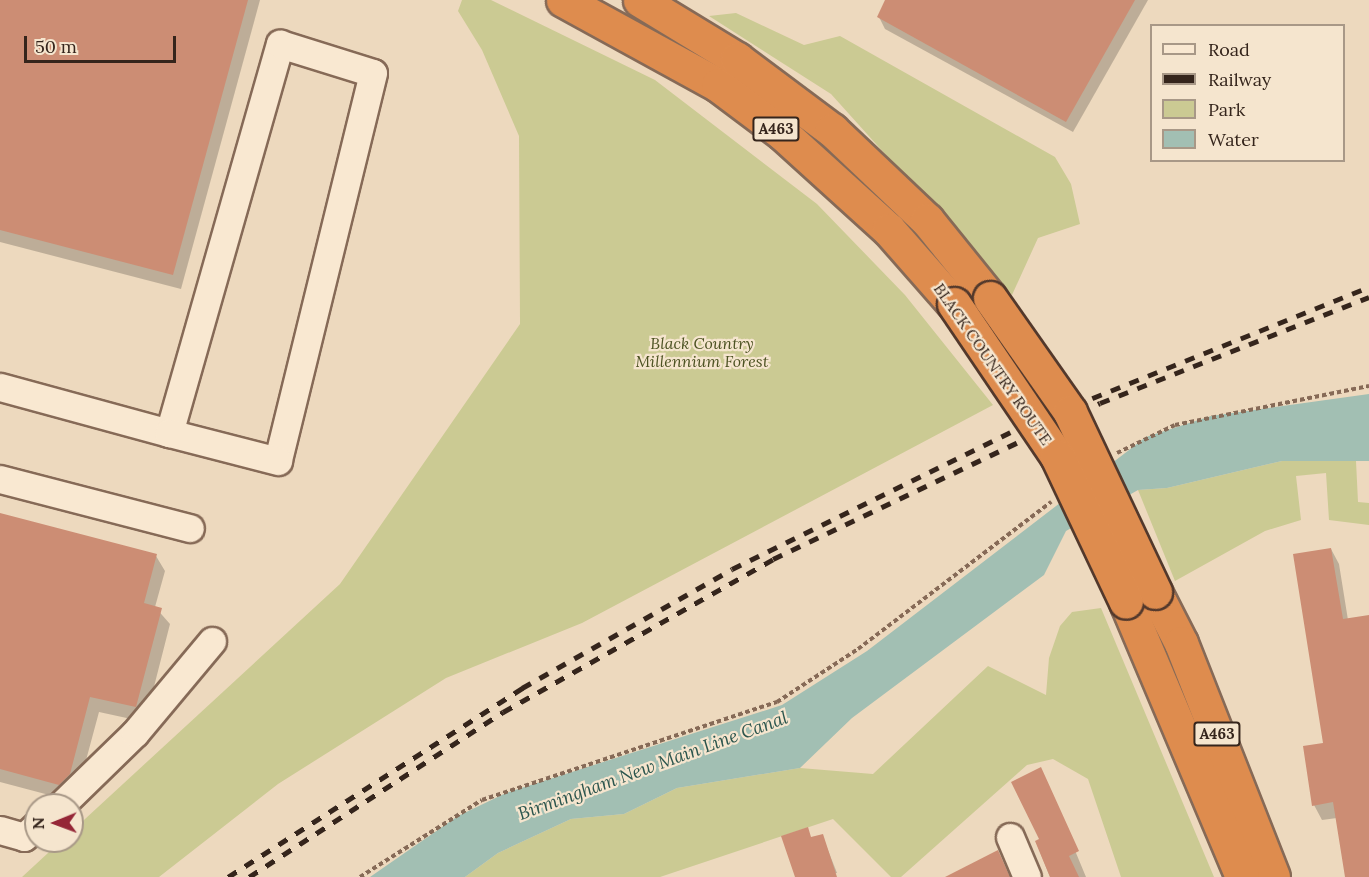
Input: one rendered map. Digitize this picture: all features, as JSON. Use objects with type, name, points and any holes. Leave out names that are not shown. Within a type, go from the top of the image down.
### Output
[{"type":"highway","name":"BLACK COUNTRY ROUTE","points":[[563,0],[718,85],[782,133],[889,230],[954,304],[1057,456],[1141,597],[1181,643],[1273,877]]},
{"type":"highway","name":"BLACK COUNTRY ROUTE","points":[[640,0],[737,59],[832,130],[927,220],[990,298],[1070,412],[1141,597],[1242,877]]},
{"type":"lane","points":[[0,387],[169,433],[278,461],[373,74],[280,44],[169,433]]},
{"type":"lane","points":[[0,479],[190,528]]},
{"type":"lane","points":[[73,793],[135,733],[212,641]]},
{"type":"lane","points":[[0,830],[24,837]]},
{"type":"lane","points":[[1010,837],[1027,877]]},
{"type":"path","points":[[1112,456],[1175,425],[1369,386]]},
{"type":"path","points":[[360,877],[483,800],[777,702],[858,649],[1057,497]]},
{"type":"green space","name":"Black Country Millennium Forest","points":[[462,0],[491,0],[655,80],[817,204],[905,295],[993,405],[582,623],[446,678],[278,784],[159,877],[22,877],[48,853],[84,853],[84,820],[340,584],[520,324],[519,136],[482,50],[458,11]]},
{"type":"green space","points":[[736,13],[804,45],[840,36],[1055,157],[1071,184],[1080,224],[1038,238],[1012,295],[831,94],[709,16]]},
{"type":"green space","points":[[1282,461],[1356,461],[1358,502],[1369,503],[1369,525],[1329,520],[1326,473],[1296,476],[1301,520],[1265,531],[1175,581],[1138,490],[1167,488]]},
{"type":"green space","points":[[1101,608],[1214,877],[1121,877],[1088,779],[1053,759],[1027,765],[901,877],[891,877],[833,819],[660,877],[465,877],[498,853],[571,819],[624,814],[677,788],[800,768],[873,774],[988,666],[1046,695],[1049,658],[1060,626],[1072,612]]},
{"type":"water","name":"Birmingham New Main Line Canal","points":[[1369,394],[1369,461],[1282,461],[1167,488],[1138,490],[1066,531],[1044,575],[852,718],[800,768],[677,788],[624,814],[571,819],[498,853],[465,877],[370,877],[458,816],[506,793],[782,705],[867,651],[1146,437],[1211,416]]},
{"type":"building","points":[[0,0],[248,0],[173,275],[0,230]]},
{"type":"building","points":[[885,0],[1135,0],[1066,122],[877,17]]},
{"type":"building","points":[[0,513],[157,554],[144,603],[162,608],[136,707],[90,697],[70,774],[59,785],[0,769]]},
{"type":"building","points":[[1331,548],[1343,619],[1369,615],[1369,877],[1345,877],[1333,802],[1312,806],[1303,746],[1323,743],[1293,554]]},
{"type":"building","points":[[1041,767],[1079,851],[1069,856],[1079,877],[1050,877],[1035,841],[1039,839],[1011,782]]},
{"type":"building","points":[[808,827],[811,837],[823,834],[837,877],[795,877],[781,836]]},
{"type":"building","points":[[998,850],[1010,877],[945,877]]},
{"type":"railway","points":[[228,877],[522,688],[732,569],[1018,428],[1369,287]]},
{"type":"railway","points":[[249,877],[503,712],[773,559],[1100,403],[1369,297]]}]
